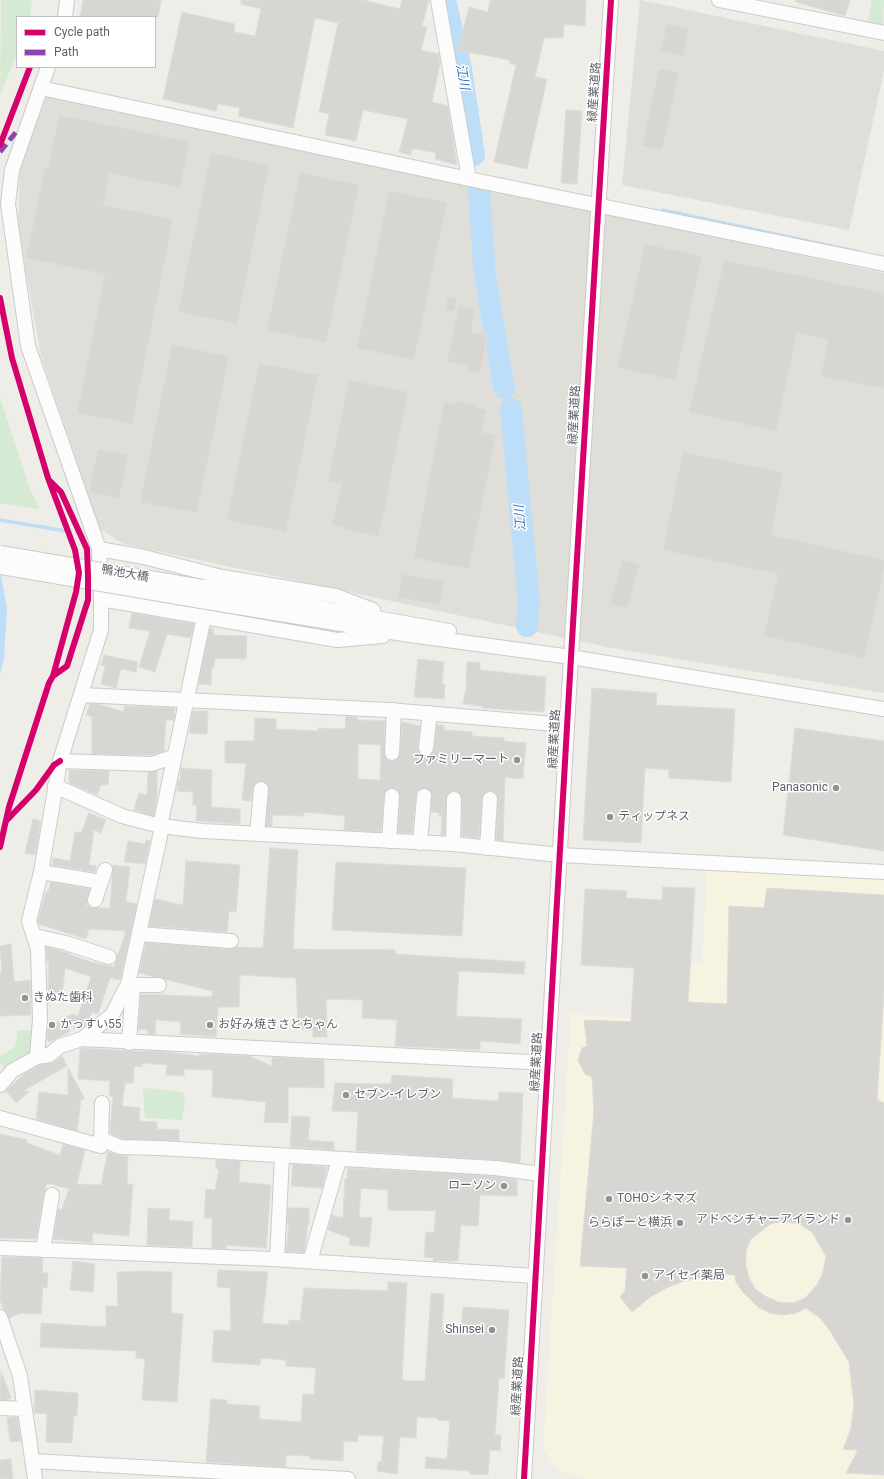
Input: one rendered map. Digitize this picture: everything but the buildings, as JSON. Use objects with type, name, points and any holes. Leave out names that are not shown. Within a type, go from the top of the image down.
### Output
[{"type":"street","points":[[65,16],[67,0]]},
{"type":"street","points":[[438,0],[469,180]]},
{"type":"street","name":"緑産業道路","points":[[524,1479],[567,724],[611,0]]},
{"type":"street","points":[[719,0],[884,33]]},
{"type":"street","points":[[38,1057],[40,1019],[38,948],[29,921],[41,872],[60,761],[72,718],[82,695],[101,630],[99,549],[28,346],[8,204],[12,170],[48,68]]},
{"type":"street","points":[[41,88],[469,180],[599,205],[884,264]]},
{"type":"street","points":[[99,549],[144,557],[222,577],[336,596],[404,628]]},
{"type":"street","name":"鴨池大橋","points":[[0,553],[202,594]]},
{"type":"street","name":"鴨池大橋","points":[[0,567],[202,594]]},
{"type":"street","points":[[202,594],[884,709]]},
{"type":"street","points":[[101,599],[336,640],[404,628]]},
{"type":"street","points":[[129,1043],[131,984],[139,934],[204,617]]},
{"type":"street","points":[[82,695],[394,710],[567,724]]},
{"type":"street","points":[[392,753],[394,710]]},
{"type":"street","points":[[426,748],[430,713]]},
{"type":"street","points":[[60,761],[152,764],[175,756]]},
{"type":"street","points":[[55,786],[122,816],[161,826],[257,834],[453,844],[560,855],[884,872]]},
{"type":"street","points":[[257,834],[261,789]]},
{"type":"street","points":[[389,841],[392,796]]},
{"type":"street","points":[[420,843],[424,796]]},
{"type":"street","points":[[453,844],[454,799]]},
{"type":"street","points":[[487,848],[490,799]]},
{"type":"street","points":[[41,872],[103,876],[95,900]]},
{"type":"street","points":[[139,934],[231,941]]},
{"type":"street","points":[[35,936],[66,943],[109,957]]},
{"type":"street","points":[[131,984],[159,985]]},
{"type":"street","points":[[0,1085],[12,1071],[38,1057],[49,1055],[60,1046],[82,1039],[112,1015],[131,984]]},
{"type":"street","points":[[82,1039],[129,1043],[548,1063]]},
{"type":"street","points":[[0,1118],[101,1146],[102,1103]]},
{"type":"street","points":[[102,1139],[120,1148],[159,1148],[339,1160],[495,1168],[541,1174]]},
{"type":"street","points":[[277,1259],[282,1156]]},
{"type":"street","points":[[310,1261],[339,1160]]},
{"type":"street","points":[[43,1250],[52,1195]]},
{"type":"street","points":[[0,1248],[277,1259],[536,1276]]},
{"type":"street","points":[[0,1317],[20,1376],[35,1479]]},
{"type":"street","points":[[0,1408],[24,1409]]},
{"type":"street","points":[[33,1461],[348,1479]]},
{"type":"shaded area","points":[[640,0],[884,51],[884,71],[849,230],[622,185]]},
{"type":"shaded area","points":[[47,95],[884,273],[884,693],[607,647],[124,544],[100,529],[41,356],[18,227],[20,166]]},
{"type":"shaded area","points":[[707,870],[884,880],[884,1479],[587,1479],[560,1472],[543,1449],[571,1014],[631,1018],[635,960],[702,964]]},
{"type":"green space","points":[[1,0],[32,0],[30,16],[16,16],[16,56],[0,95]]},
{"type":"green space","points":[[872,0],[884,0],[883,29],[867,25]]},
{"type":"green space","points":[[0,398],[29,486],[39,509],[0,503]]},
{"type":"green space","points":[[18,1030],[36,1031],[35,1054],[8,1072],[0,1063],[0,1056],[15,1047]]},
{"type":"green space","points":[[143,1088],[183,1092],[185,1100],[182,1120],[145,1118]]},
{"type":"water","points":[[0,569],[7,609],[4,659],[0,674]]},
{"type":"waterway","name":"江川","points":[[445,0],[461,69],[474,155]]},
{"type":"waterway","name":"江川","points":[[479,188],[484,268],[504,388]]},
{"type":"waterway","points":[[663,210],[859,252]]},
{"type":"waterway","name":"江川","points":[[511,409],[529,603],[527,626]]},
{"type":"waterway","points":[[0,520],[66,531]]},
{"type":"marked path","points":[[0,152],[16,132]]},
{"type":"cycle path","points":[[524,1479],[571,657],[611,0]]},
{"type":"cycle path","points":[[0,145],[30,68]]},
{"type":"cycle path","points":[[0,298],[12,358],[48,478],[75,550],[79,573],[76,592],[53,676],[49,683],[9,807],[0,847]]},
{"type":"cycle path","points":[[50,481],[61,492],[87,549],[88,576],[88,600],[67,666],[53,676]]},
{"type":"cycle path","points":[[6,821],[36,790],[54,765],[60,761]]},
{"type":"place","name":"ファミリーマート","points":[[517,760]]},
{"type":"place","name":"Panasonic","points":[[836,788]]},
{"type":"place","name":"ティップネス","points":[[610,817]]},
{"type":"place","name":"きぬた歯科","points":[[25,998]]},
{"type":"place","name":"かっすい55","points":[[52,1025]]},
{"type":"place","name":"お好み焼きさとちゃん","points":[[210,1025]]},
{"type":"place","name":"セブン-イレブン","points":[[346,1095]]},
{"type":"place","name":"ローソン","points":[[504,1186]]},
{"type":"place","name":"TOHOシネマズ","points":[[609,1199]]},
{"type":"place","name":"アドベンチャーアイランド","points":[[848,1220]]},
{"type":"place","name":"ららぽーと横浜","points":[[680,1223]]},
{"type":"place","name":"アイセイ薬局","points":[[645,1276]]},
{"type":"place","name":"Shinsei","points":[[492,1330]]}]
